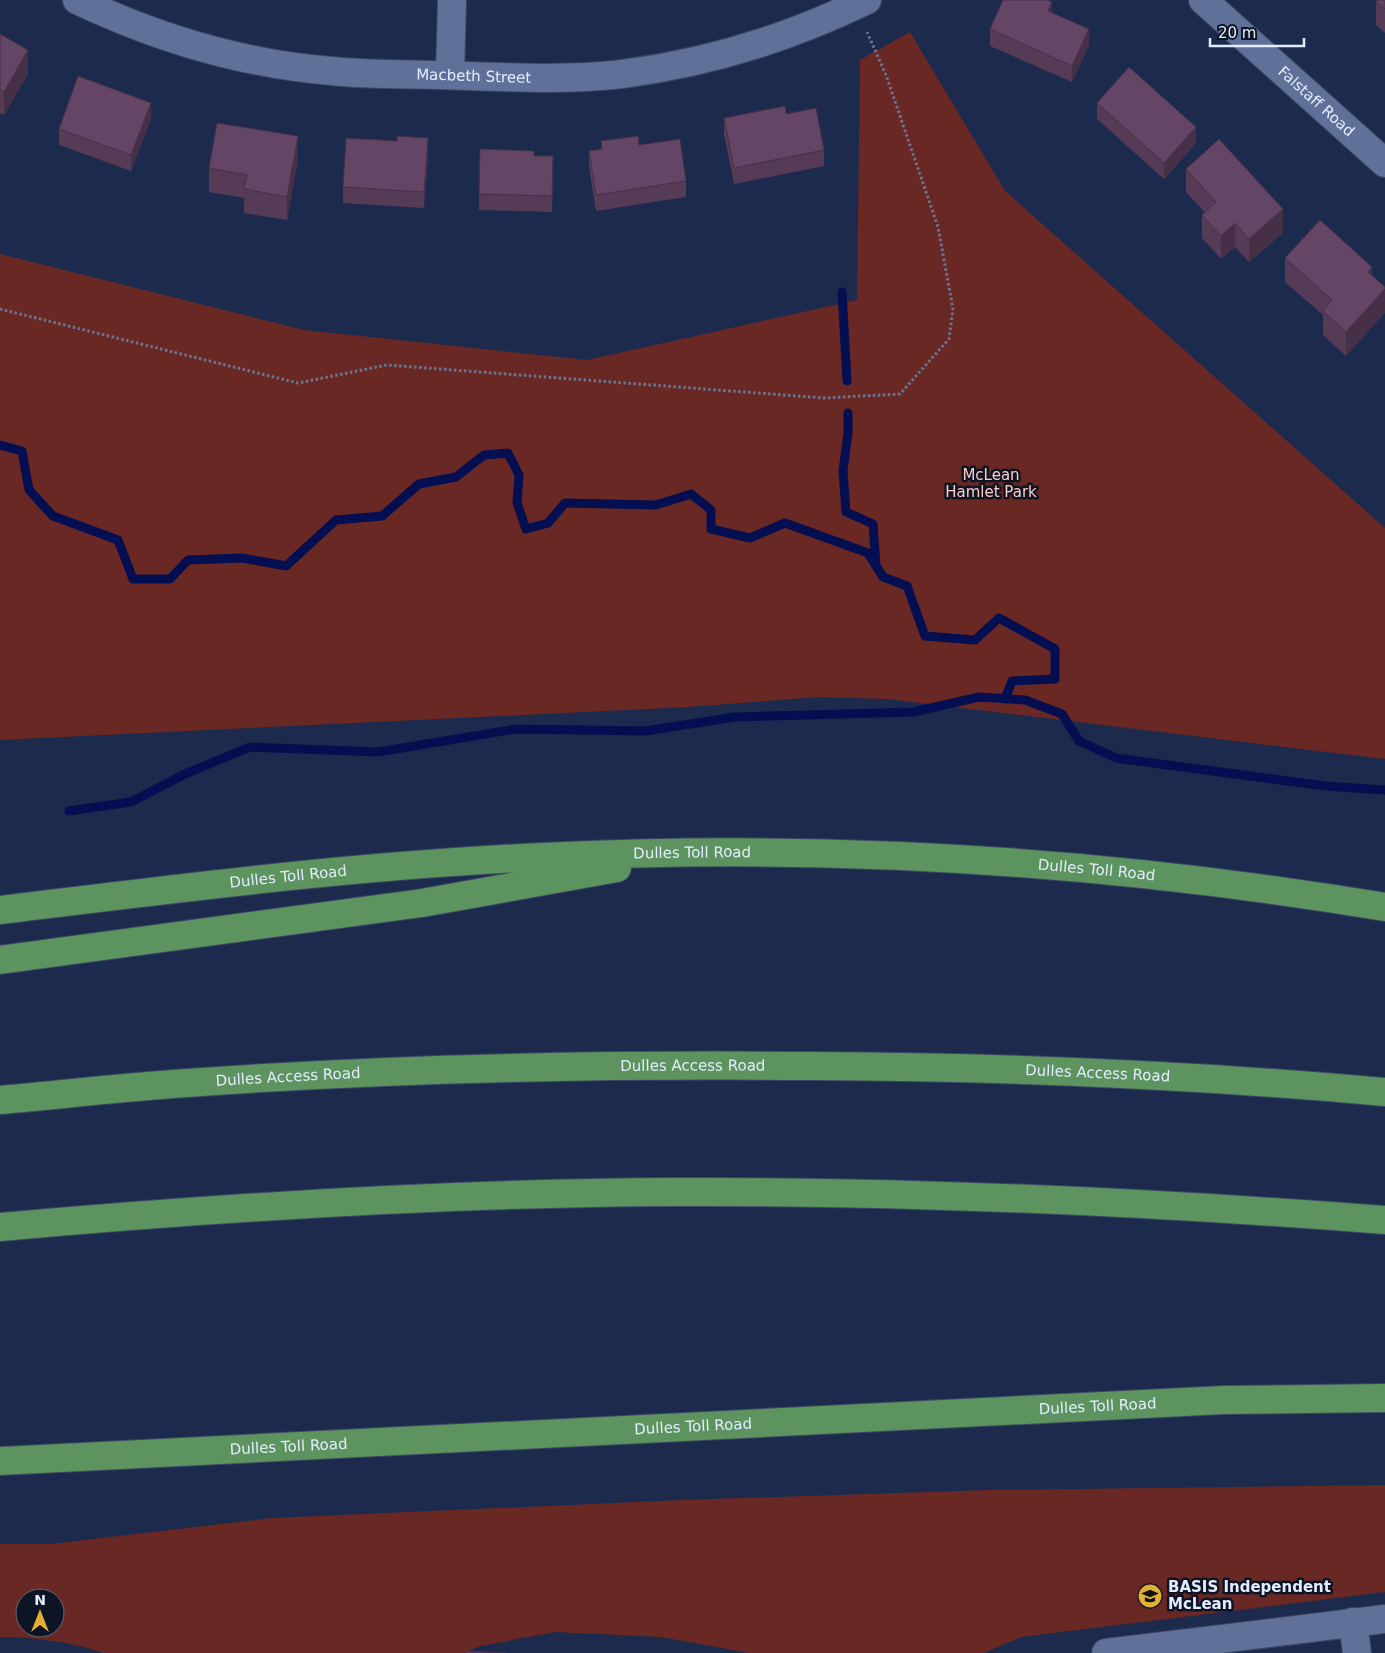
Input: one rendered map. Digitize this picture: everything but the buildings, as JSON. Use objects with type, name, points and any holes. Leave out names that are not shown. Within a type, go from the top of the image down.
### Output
[{"type":"highway","name":"Dulles Toll Road","points":[[0,910],[364,869],[542,856],[707,852],[870,855],[1146,874],[1318,896],[1385,907]]},
{"type":"highway","points":[[0,960],[422,903],[707,852]]},
{"type":"highway","name":"Dulles Access Road","points":[[0,1100],[174,1084],[377,1072],[703,1065],[982,1068],[1268,1081],[1385,1092]]},
{"type":"highway","points":[[0,1227],[162,1213],[325,1203],[674,1192],[1011,1197],[1385,1220]]},
{"type":"highway","name":"Dulles Toll Road","points":[[0,1461],[1224,1400],[1385,1398]]},
{"type":"street","name":"Macbeth Street","points":[[77,0],[116,18],[181,42],[254,61],[332,72],[563,78],[621,74],[684,64],[762,44],[830,18],[860,4]]},
{"type":"street","points":[[450,75],[452,0]]},
{"type":"street","name":"Falstaff Road","points":[[1203,0],[1385,163]]},
{"type":"street","points":[[1106,1653],[1385,1619]]},
{"type":"street","points":[[1353,1622],[1357,1653]]},
{"type":"path","points":[[0,309],[298,383],[387,365],[824,398],[900,394],[949,339],[953,309],[938,227],[886,75],[867,32],[860,4]]},
{"type":"green space","name":"McLean Hamlet Park","points":[[910,32],[1005,191],[1385,528],[1385,759],[887,699],[819,697],[688,707],[0,740],[0,254],[304,330],[587,360],[857,300],[860,60]]},
{"type":"green space","points":[[1385,1485],[1385,1592],[1021,1637],[984,1653],[749,1653],[661,1637],[555,1632],[480,1646],[464,1653],[104,1653],[53,1641],[27,1638],[65,1638],[65,1588],[15,1588],[15,1638],[0,1637],[0,1544],[51,1544],[272,1518],[682,1500],[988,1490]]},
{"type":"waterway","points":[[842,292],[847,381]]},
{"type":"waterway","points":[[848,413],[848,433],[843,471],[846,512],[873,524],[876,565]]},
{"type":"waterway","points":[[0,445],[22,451],[29,490],[53,516],[118,540],[133,579],[170,579],[188,560],[242,558],[286,566],[336,520],[382,516],[419,484],[456,477],[484,455],[508,453],[519,475],[517,503],[526,529],[548,523],[565,503],[656,505],[691,494],[711,510],[711,529],[750,538],[785,523],[868,553],[883,577],[907,586],[925,636],[975,640],[999,618],[1055,649],[1055,679],[1012,681],[1005,699]]},
{"type":"waterway","points":[[69,811],[131,802],[185,774],[250,747],[378,752],[516,729],[645,731],[735,717],[914,712],[979,697],[1025,700],[1062,714],[1079,741],[1116,758],[1325,786],[1385,790]]},
{"type":"place","name":"BASIS Independent McLean","points":[[1150,1596]]}]
